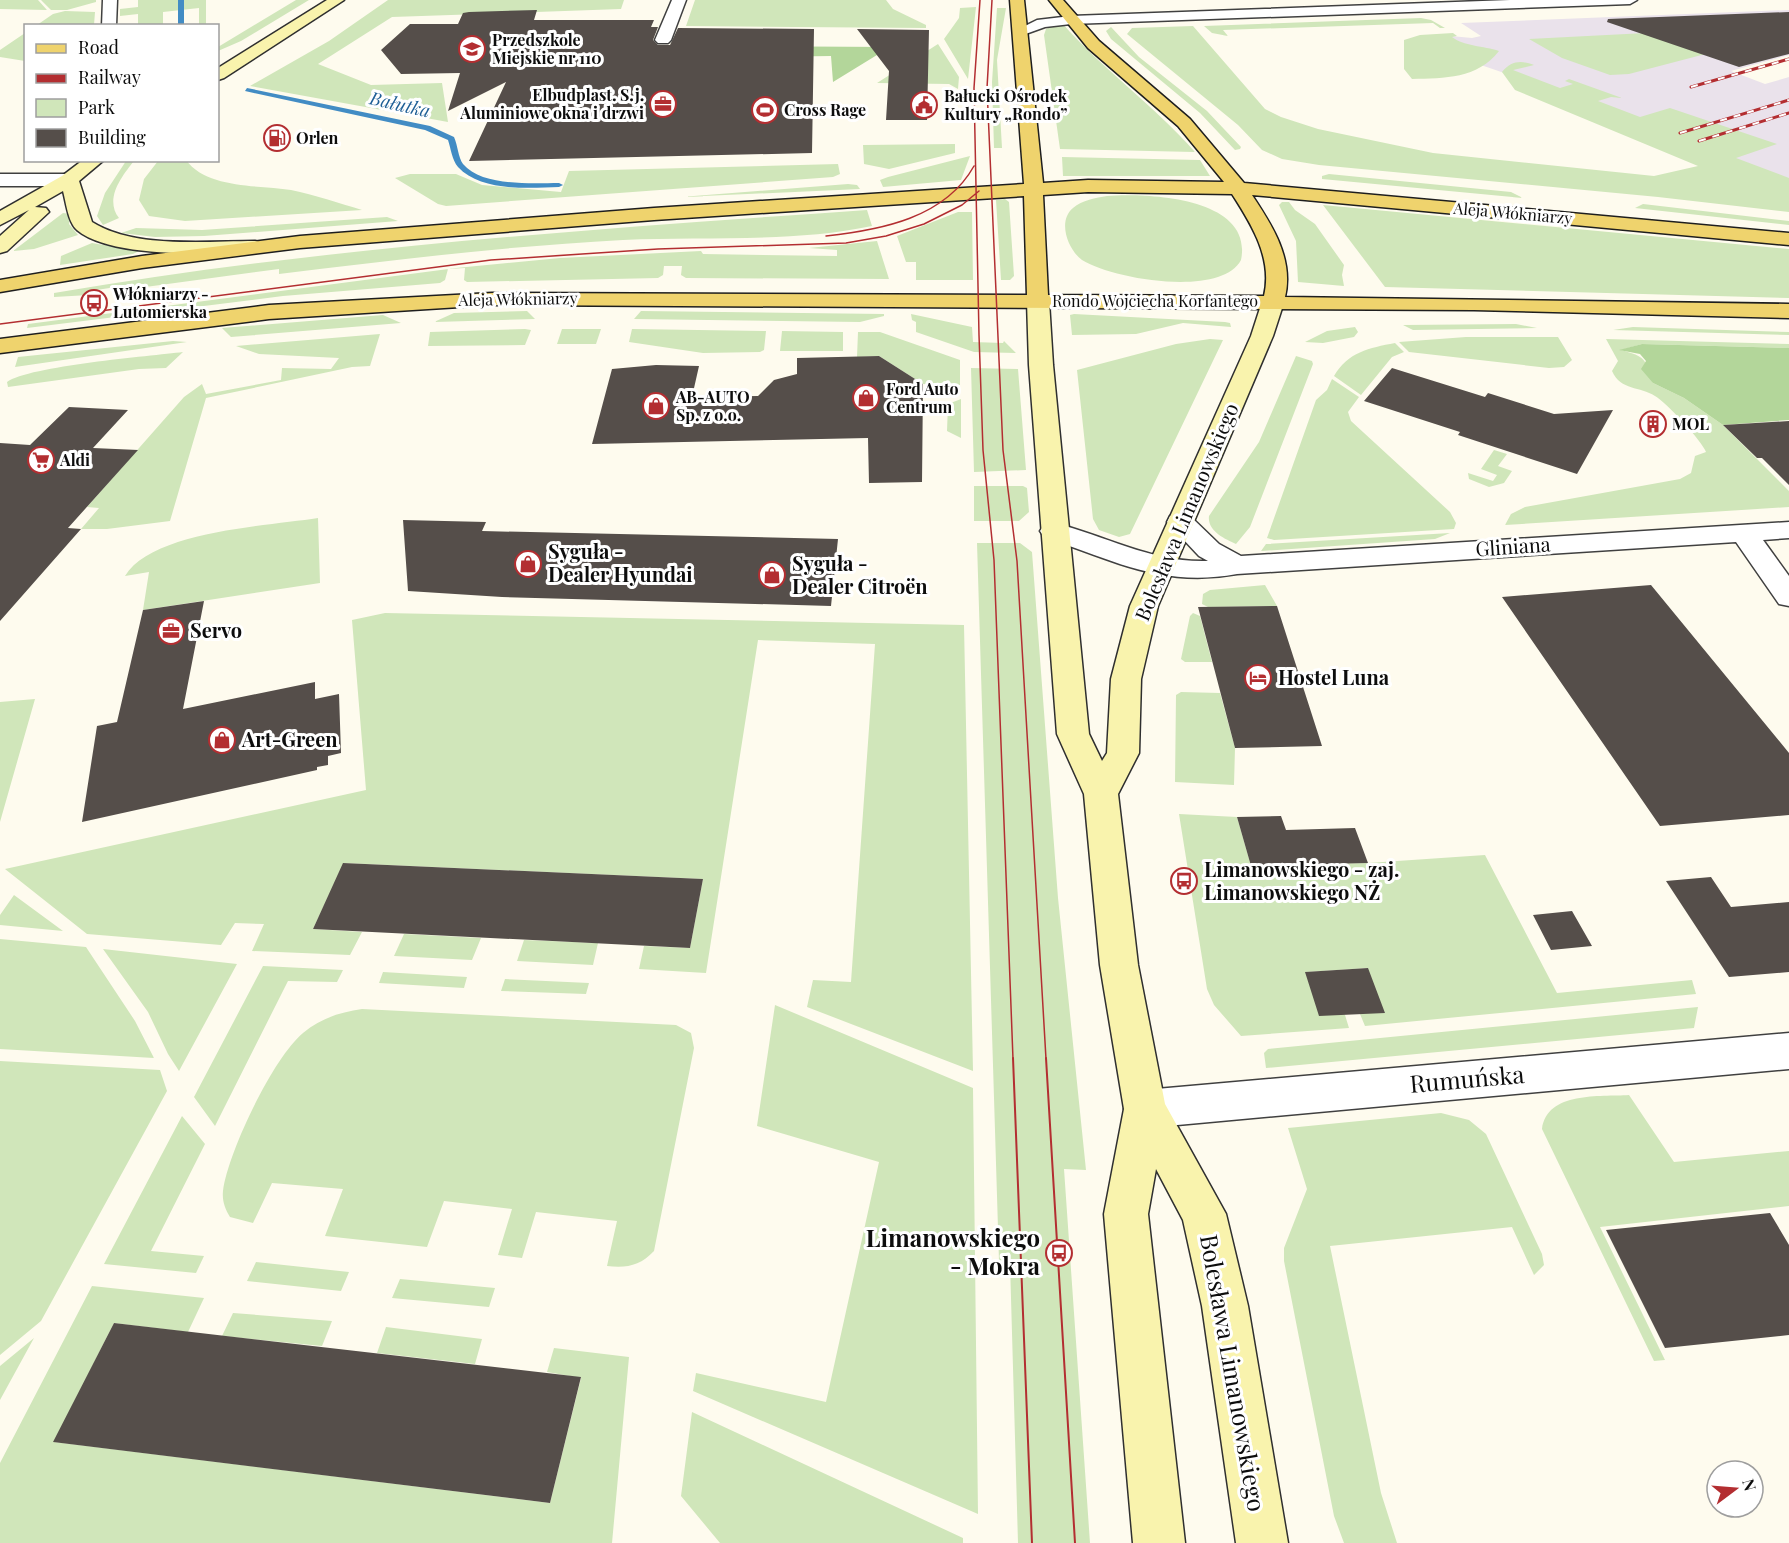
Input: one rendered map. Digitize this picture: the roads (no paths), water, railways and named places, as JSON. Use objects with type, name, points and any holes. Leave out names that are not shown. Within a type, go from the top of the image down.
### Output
[{"type":"main road","points":[[1017,0],[1034,188]]},
{"type":"main road","points":[[1056,0],[1089,40],[1188,127],[1237,188]]},
{"type":"main road","points":[[0,286],[142,262],[255,247],[441,230],[1034,188],[1161,185],[1237,188]]},
{"type":"main road","name":"Rondo Wojciecha Korfantego","points":[[1034,188],[1038,301],[1273,302],[1278,276],[1273,252],[1266,235],[1237,188]]},
{"type":"main road","name":"Aleja Włókniarzy","points":[[1237,188],[1789,239]]},
{"type":"main road","name":"Aleja Włókniarzy","points":[[0,346],[269,312],[423,301],[556,298],[1038,301]]},
{"type":"main road","points":[[1273,302],[1789,310]]},
{"type":"street","points":[[109,24],[110,0]]},
{"type":"street","points":[[222,70],[337,0]]},
{"type":"street","points":[[663,40],[679,0]]},
{"type":"street","points":[[1020,32],[1042,23],[1071,20],[1454,3],[1630,0]]},
{"type":"street","points":[[0,219],[69,180],[92,162]]},
{"type":"street","points":[[0,180],[69,180]]},
{"type":"street","points":[[0,247],[25,226],[69,180]]},
{"type":"street","points":[[69,180],[83,225],[103,237],[126,242],[255,247]]},
{"type":"street","name":"Bolesława Limanowskiego","points":[[1038,301],[1054,531],[1072,734],[1101,794],[1119,965],[1145,1109],[1204,1214],[1225,1306],[1262,1543]]},
{"type":"street","name":"Bolesława Limanowskiego","points":[[1101,794],[1123,753],[1126,679],[1137,628],[1159,569],[1262,336],[1273,302]]},
{"type":"street","points":[[1180,522],[1209,550],[1237,565]]},
{"type":"street","name":"Gliniana","points":[[1054,531],[1159,569],[1184,572],[1216,571],[1237,565],[1789,530]]},
{"type":"street","points":[[1744,532],[1789,597]]},
{"type":"street","name":"Rumuńska","points":[[1145,1109],[1789,1051]]},
{"type":"street","name":"Bolesława Limanowskiego","points":[[1145,1109],[1125,1214],[1159,1543]]},
{"type":"waterway","name":"Bałutka","points":[[181,0],[181,24]]},
{"type":"waterway","name":"Bałutka","points":[[247,90],[427,128],[451,139],[460,165],[480,178],[506,184],[559,185]]},
{"type":"tram line","points":[[976,193],[974,88],[980,0]]},
{"type":"tram line","points":[[992,0],[987,88],[1003,450],[1017,561],[1046,1059]]},
{"type":"tram line","points":[[826,236],[868,230],[910,218],[946,198],[962,184],[974,166]]},
{"type":"tram line","points":[[0,324],[491,260],[658,249],[846,243],[886,236],[924,224],[962,205],[976,193]]},
{"type":"tram line","points":[[976,193],[983,450],[994,560],[1013,1059]]},
{"type":"tram line","points":[[1013,1058],[1032,1543]]},
{"type":"tram line","points":[[1046,1058],[1075,1543]]},
{"type":"railway","points":[[1691,87],[1789,59]]},
{"type":"railway","points":[[1680,133],[1789,100]]},
{"type":"railway","points":[[1699,141],[1789,113]]},
{"type":"place","name":"Przedszkole Miejskie nr 110","points":[[472,49]]},
{"type":"place","name":"Elbudplast. S.j. Aluminiowe okna i drzwi","points":[[663,104]]},
{"type":"place","name":"Bałucki Ośrodek Kultury „Rondo”","points":[[924,105]]},
{"type":"place","name":"Cross Rage","points":[[765,110]]},
{"type":"place","name":"Orlen","points":[[277,138]]},
{"type":"place","name":"Włókniarzy - Lutomierska","points":[[94,303]]},
{"type":"place","name":"Ford Auto Centrum","points":[[866,398]]},
{"type":"place","name":"AB-AUTO Sp. z o.o.","points":[[656,406]]},
{"type":"place","name":"MOL","points":[[1653,424]]},
{"type":"place","name":"Aldi","points":[[41,460]]},
{"type":"place","name":"Syguła - Dealer Hyundai","points":[[528,564]]},
{"type":"place","name":"Syguła - Dealer Citroën","points":[[772,575]]},
{"type":"place","name":"Servo","points":[[171,631]]},
{"type":"place","name":"Hostel Luna","points":[[1258,678]]},
{"type":"place","name":"Art-Green","points":[[222,740]]},
{"type":"place","name":"Limanowskiego - zaj. Limanowskiego NŻ","points":[[1184,881]]},
{"type":"place","name":"Limanowskiego - Mokra","points":[[1059,1253]]}]
